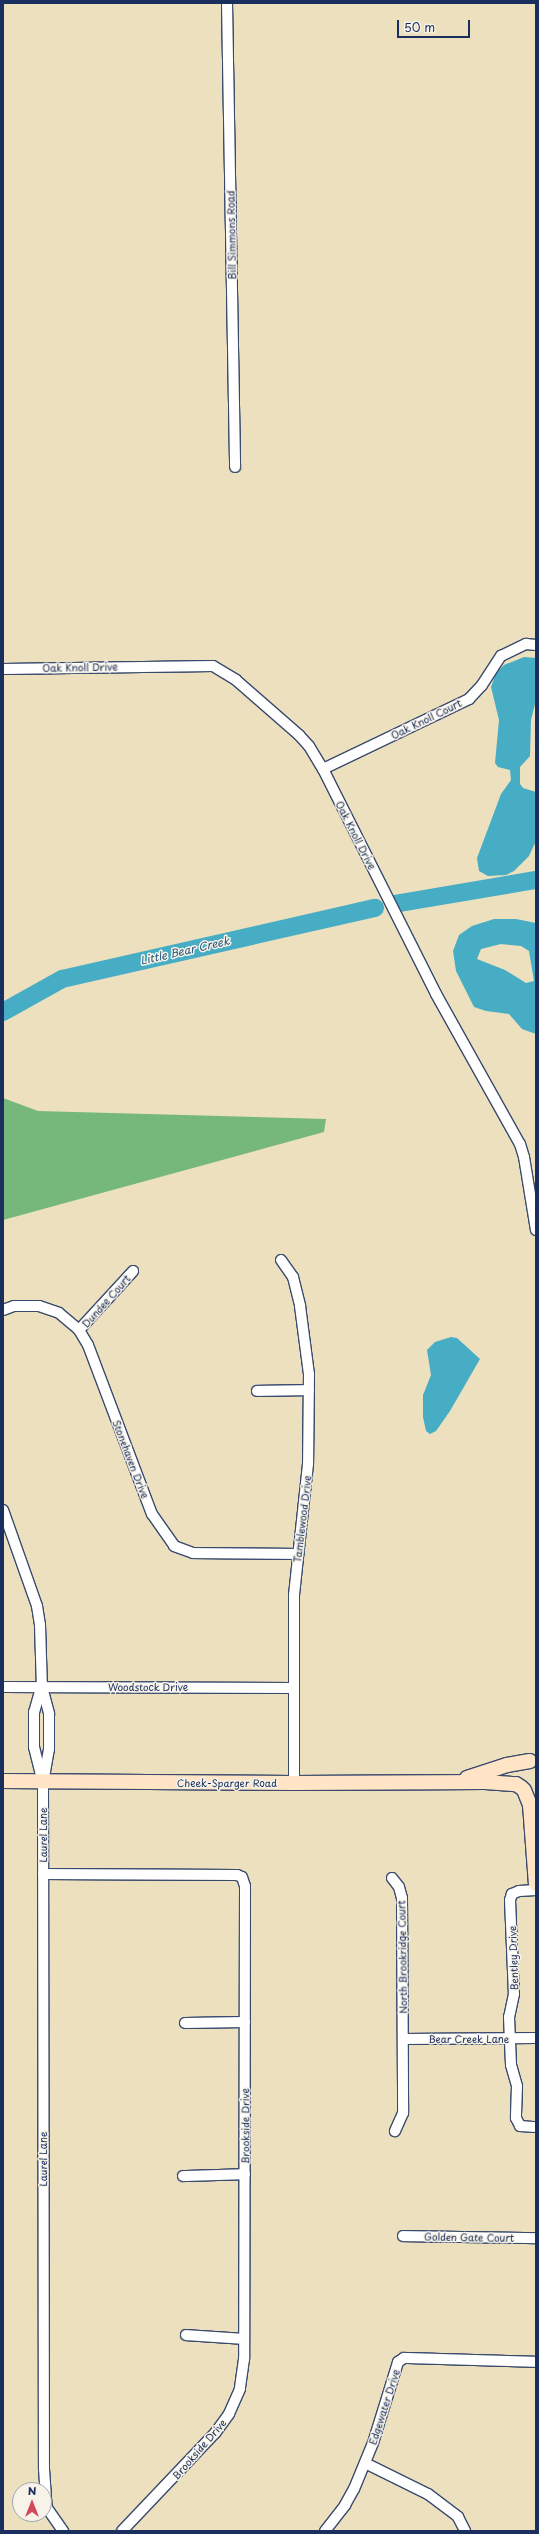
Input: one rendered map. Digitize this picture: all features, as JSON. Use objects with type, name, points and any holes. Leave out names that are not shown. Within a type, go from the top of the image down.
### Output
[{"type":"main road","name":"Cheek-Sparger Road","points":[[452,1783],[533,1758]]},
{"type":"main road","points":[[533,1758],[522,1770],[523,1789],[530,1805],[536,1884]]},
{"type":"main road","name":"Cheek-Sparger Road","points":[[3,1781],[294,1784],[503,1783],[516,1784],[536,1798]]},
{"type":"street","name":"Bill Simmons Road","points":[[227,3],[235,466]]},
{"type":"street","name":"Oak Knoll Court","points":[[323,769],[469,699],[482,685],[500,656],[526,644],[536,645]]},
{"type":"street","name":"Oak Knoll Drive","points":[[3,669],[213,666],[236,680],[299,735],[309,746],[323,769],[436,994],[520,1144],[524,1157],[536,1230]]},
{"type":"street","name":"Tamblewood Drive","points":[[281,1260],[293,1276],[300,1306],[306,1345],[309,1390],[308,1464],[294,1595],[294,1784]]},
{"type":"street","name":"Dundee Court","points":[[79,1330],[134,1271]]},
{"type":"street","name":"Stonehaven Drive","points":[[3,1310],[14,1306],[39,1306],[63,1316],[79,1330],[88,1345],[152,1514],[174,1546],[193,1553],[298,1554]]},
{"type":"street","points":[[257,1391],[309,1390]]},
{"type":"street","points":[[3,1510],[37,1606],[40,1625],[42,1687],[49,1714],[49,1749],[43,1782]]},
{"type":"street","name":"Woodstock Drive","points":[[3,1687],[294,1688]]},
{"type":"street","points":[[42,1687],[34,1712],[34,1747],[43,1782]]},
{"type":"street","name":"Laurel Lane","points":[[43,1782],[44,2468],[47,2508],[64,2531]]},
{"type":"street","name":"Brookside Drive","points":[[43,1874],[242,1877],[245,1886],[244,2339],[240,2389],[229,2414],[215,2433],[122,2531]]},
{"type":"street","name":"North Brookridge Court","points":[[392,1878],[399,1887],[402,1898],[403,2112],[395,2131]]},
{"type":"street","name":"Bentley Drive","points":[[536,1890],[519,1891],[512,1894],[510,1900],[514,1957],[514,1994],[509,2017],[511,2065],[517,2086],[516,2118],[520,2126],[536,2127]]},
{"type":"street","points":[[185,2022],[245,2022]]},
{"type":"street","name":"Bear Creek Lane","points":[[403,2039],[536,2038]]},
{"type":"street","points":[[183,2176],[245,2174]]},
{"type":"street","name":"Golden Gate Court","points":[[403,2236],[536,2238]]},
{"type":"street","points":[[186,2335],[244,2339]]},
{"type":"street","name":"Edgewater Drive","points":[[325,2531],[345,2506],[365,2463],[398,2362],[404,2358],[536,2362]]},
{"type":"street","points":[[365,2463],[428,2494],[458,2517],[465,2531]]},
{"type":"green space","points":[[3,1098],[38,1111],[326,1119],[324,1132],[3,1220]]},
{"type":"water","points":[[524,657],[536,658],[536,700],[531,720],[530,756],[520,767],[520,784],[523,788],[536,792],[536,841],[529,856],[514,871],[506,875],[488,876],[479,871],[477,858],[501,794],[511,780],[510,770],[498,767],[495,763],[499,720],[491,687],[496,673],[504,665]]},
{"type":"water","points":[[494,919],[516,919],[536,923],[536,1034],[522,1029],[509,1014],[486,1011],[474,1007],[456,971],[453,951],[459,935],[472,926]],"holes":[[[501,944],[521,946],[529,951],[534,981],[526,983],[505,970],[477,959],[481,949]]]},
{"type":"water","points":[[451,1337],[457,1338],[480,1359],[450,1411],[436,1431],[430,1434],[426,1431],[423,1417],[423,1395],[431,1375],[427,1350],[435,1342]]},
{"type":"waterway","name":"Little Bear Creek","points":[[394,904],[536,880]]},
{"type":"waterway","name":"Little Bear Creek","points":[[3,1012],[62,979],[375,908]]}]
